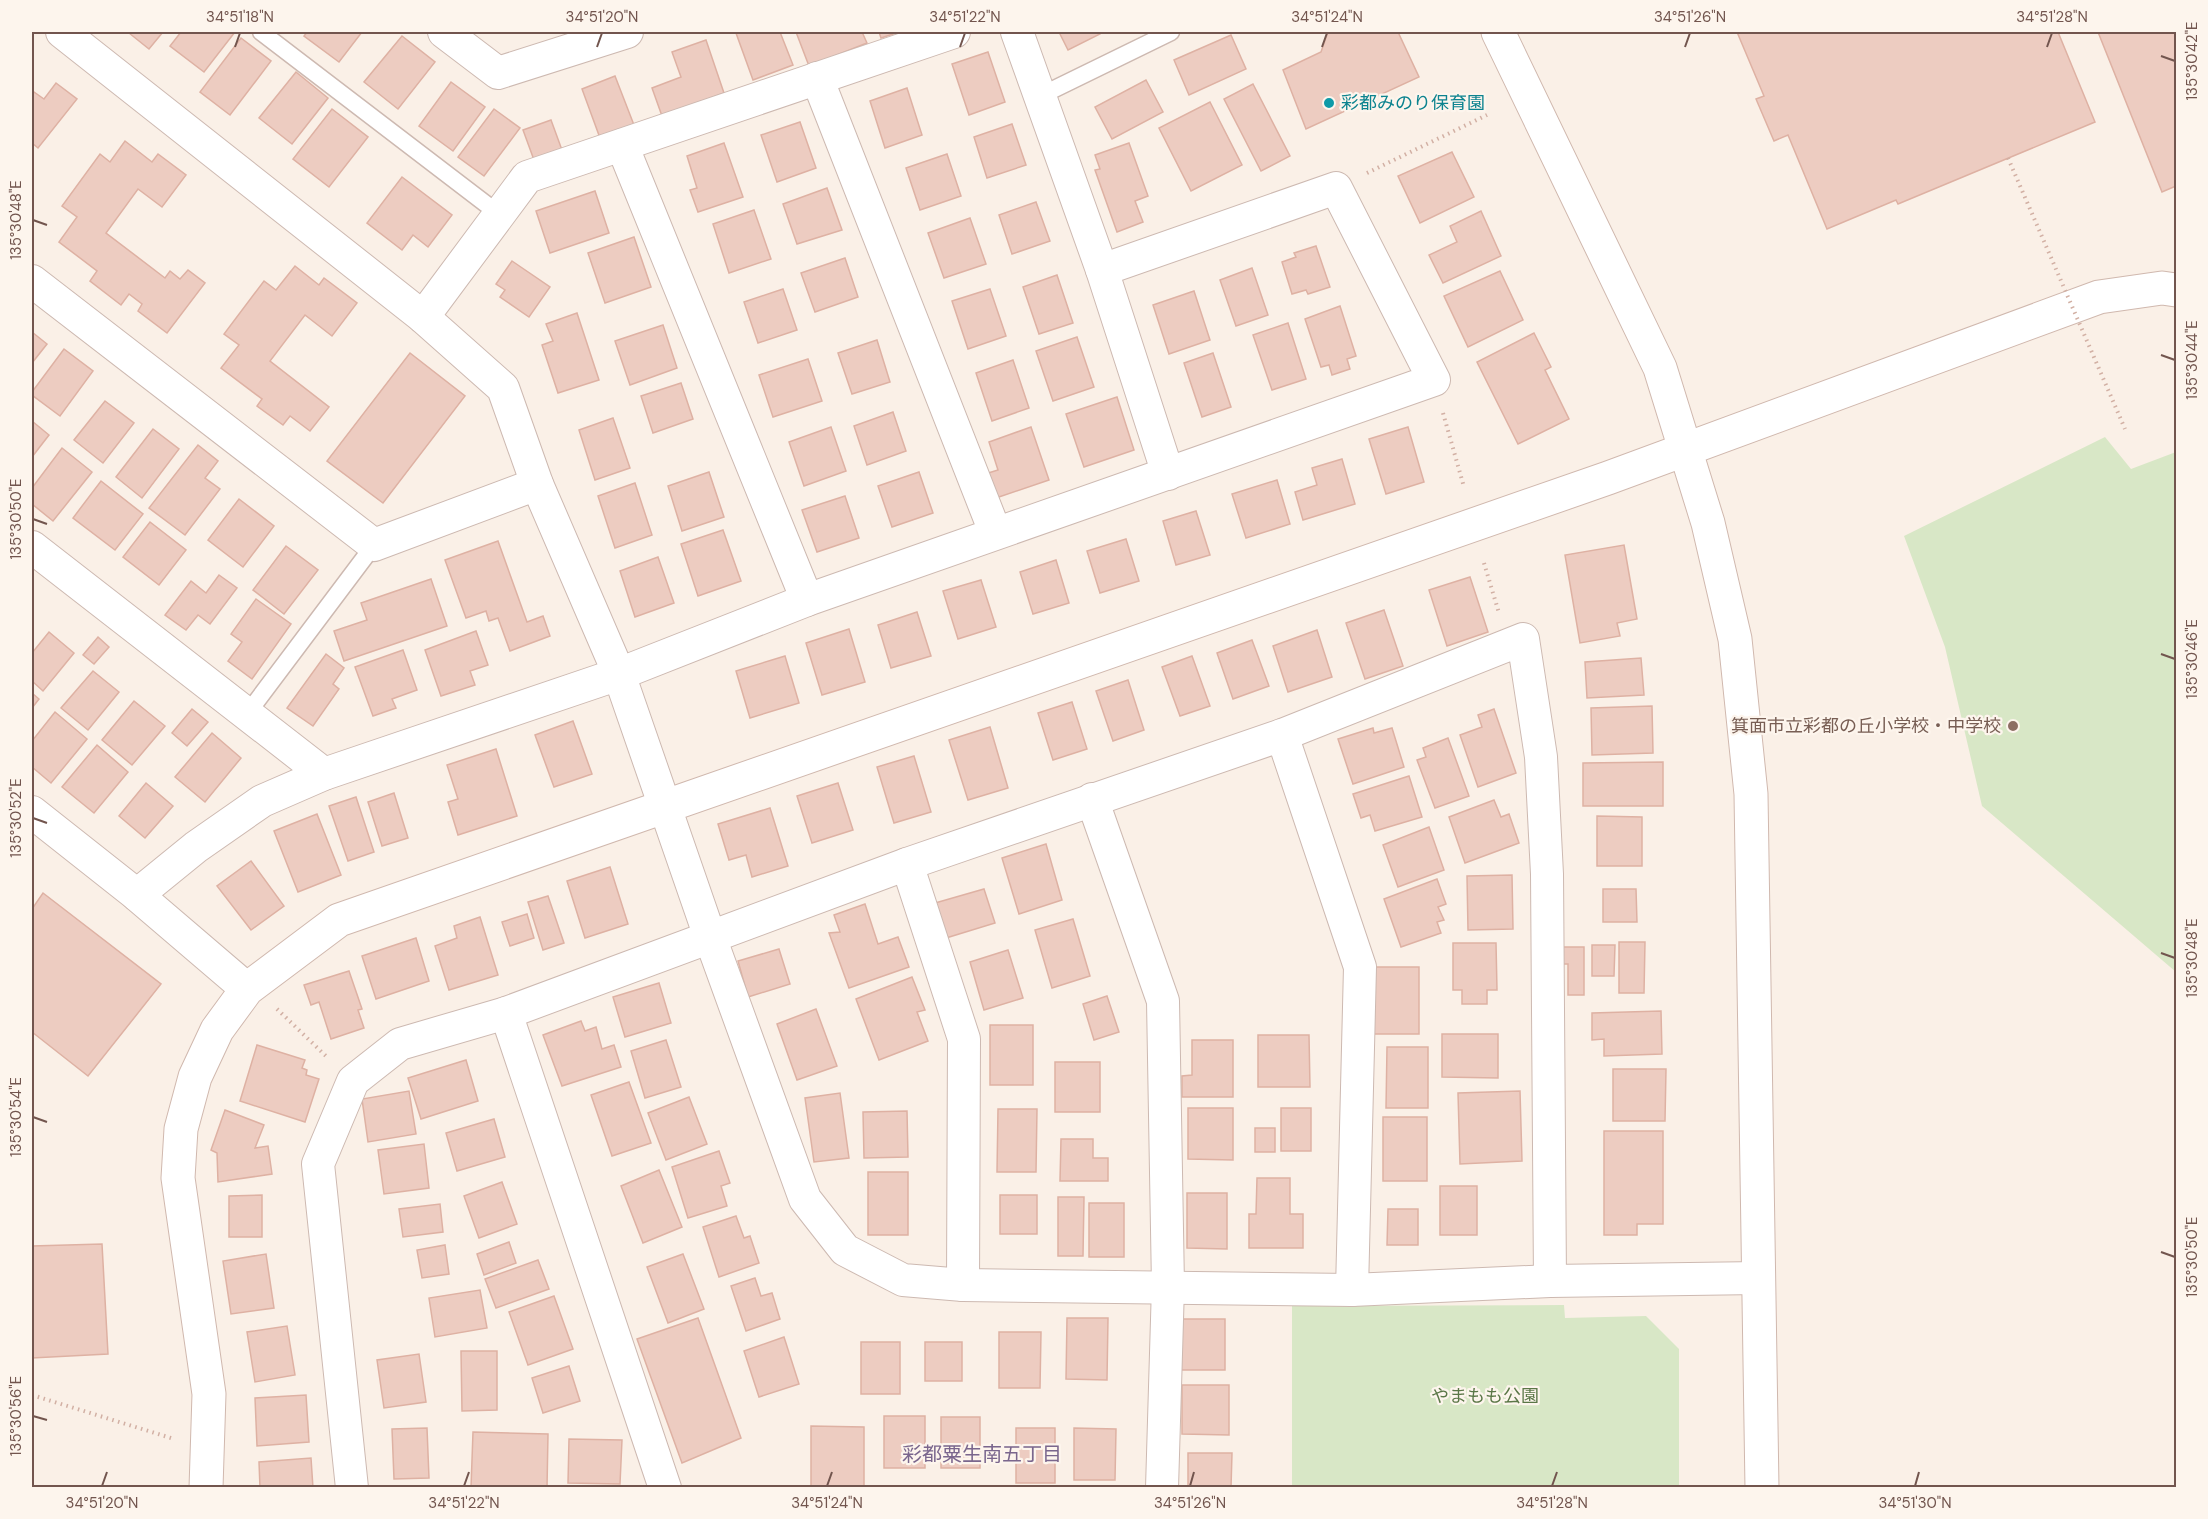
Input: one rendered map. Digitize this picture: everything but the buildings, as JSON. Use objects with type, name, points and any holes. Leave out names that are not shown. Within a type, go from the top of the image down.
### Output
[{"type":"street","points":[[63,32],[423,316],[503,388],[537,484],[619,674],[710,937],[805,1199],[845,1250],[903,1280],[963,1285],[1352,1290],[1550,1281],[1759,1278]]},
{"type":"street","points":[[444,32],[498,73],[555,43],[627,32]]},
{"type":"street","points":[[423,316],[527,177],[954,32]]},
{"type":"street","points":[[1017,32],[1102,270],[1168,474]]},
{"type":"street","points":[[1498,32],[1660,368],[1683,449],[1708,523],[1735,639],[1751,794],[1762,1488]]},
{"type":"street","points":[[817,78],[995,532]]},
{"type":"street","points":[[622,145],[807,600]]},
{"type":"street","points":[[137,895],[196,848],[262,801],[324,774],[619,674],[807,600],[995,532],[1434,380],[1336,188],[1102,270]]},
{"type":"street","points":[[32,281],[374,545],[537,484]]},
{"type":"street","points":[[206,1488],[209,1394],[178,1178],[182,1129],[195,1077],[217,1030],[259,997],[339,920],[1608,478],[1683,449],[1755,426],[2099,297],[2162,288],[2176,290]]},
{"type":"street","points":[[32,547],[324,774]]},
{"type":"street","points":[[352,1488],[318,1164],[353,1081],[400,1044],[506,1013],[907,864],[1282,735],[1523,639],[1541,756],[1547,874],[1550,1281]]},
{"type":"street","points":[[1282,735],[1360,967],[1352,1290]]},
{"type":"street","points":[[1092,799],[1163,1001],[1168,1286],[1162,1488]]},
{"type":"street","points":[[32,812],[137,895],[259,997]]},
{"type":"street","points":[[907,864],[963,1039],[963,1285]]},
{"type":"street","points":[[506,1013],[665,1488]]},
{"type":"lane","points":[[261,32],[499,214]]},
{"type":"lane","points":[[1040,96],[1171,32]]},
{"type":"lane","points":[[247,714],[374,545]]},
{"type":"path","points":[[1336,188],[1487,115]]},
{"type":"path","points":[[2008,158],[2125,429]]},
{"type":"path","points":[[1434,380],[1464,487]]},
{"type":"path","points":[[1484,562],[1508,645]]},
{"type":"path","points":[[259,997],[353,1081]]},
{"type":"path","points":[[32,1395],[208,1449]]},
{"type":"green space","points":[[2105,437],[2131,469],[2176,452],[2176,972],[1982,806],[1945,647],[1904,536]]},
{"type":"green space","name":"やまもも公園","points":[[1564,1305],[1565,1318],[1646,1316],[1679,1349],[1679,1487],[1292,1487],[1292,1306]]},
{"type":"place","name":"彩都みのり保育園","points":[[1329,103]]},
{"type":"place","name":"箕面市立彩都の丘小学校・中学校","points":[[2013,726]]},
{"type":"district","name":"彩都粟生南五丁目","points":[[982,1454]]}]
